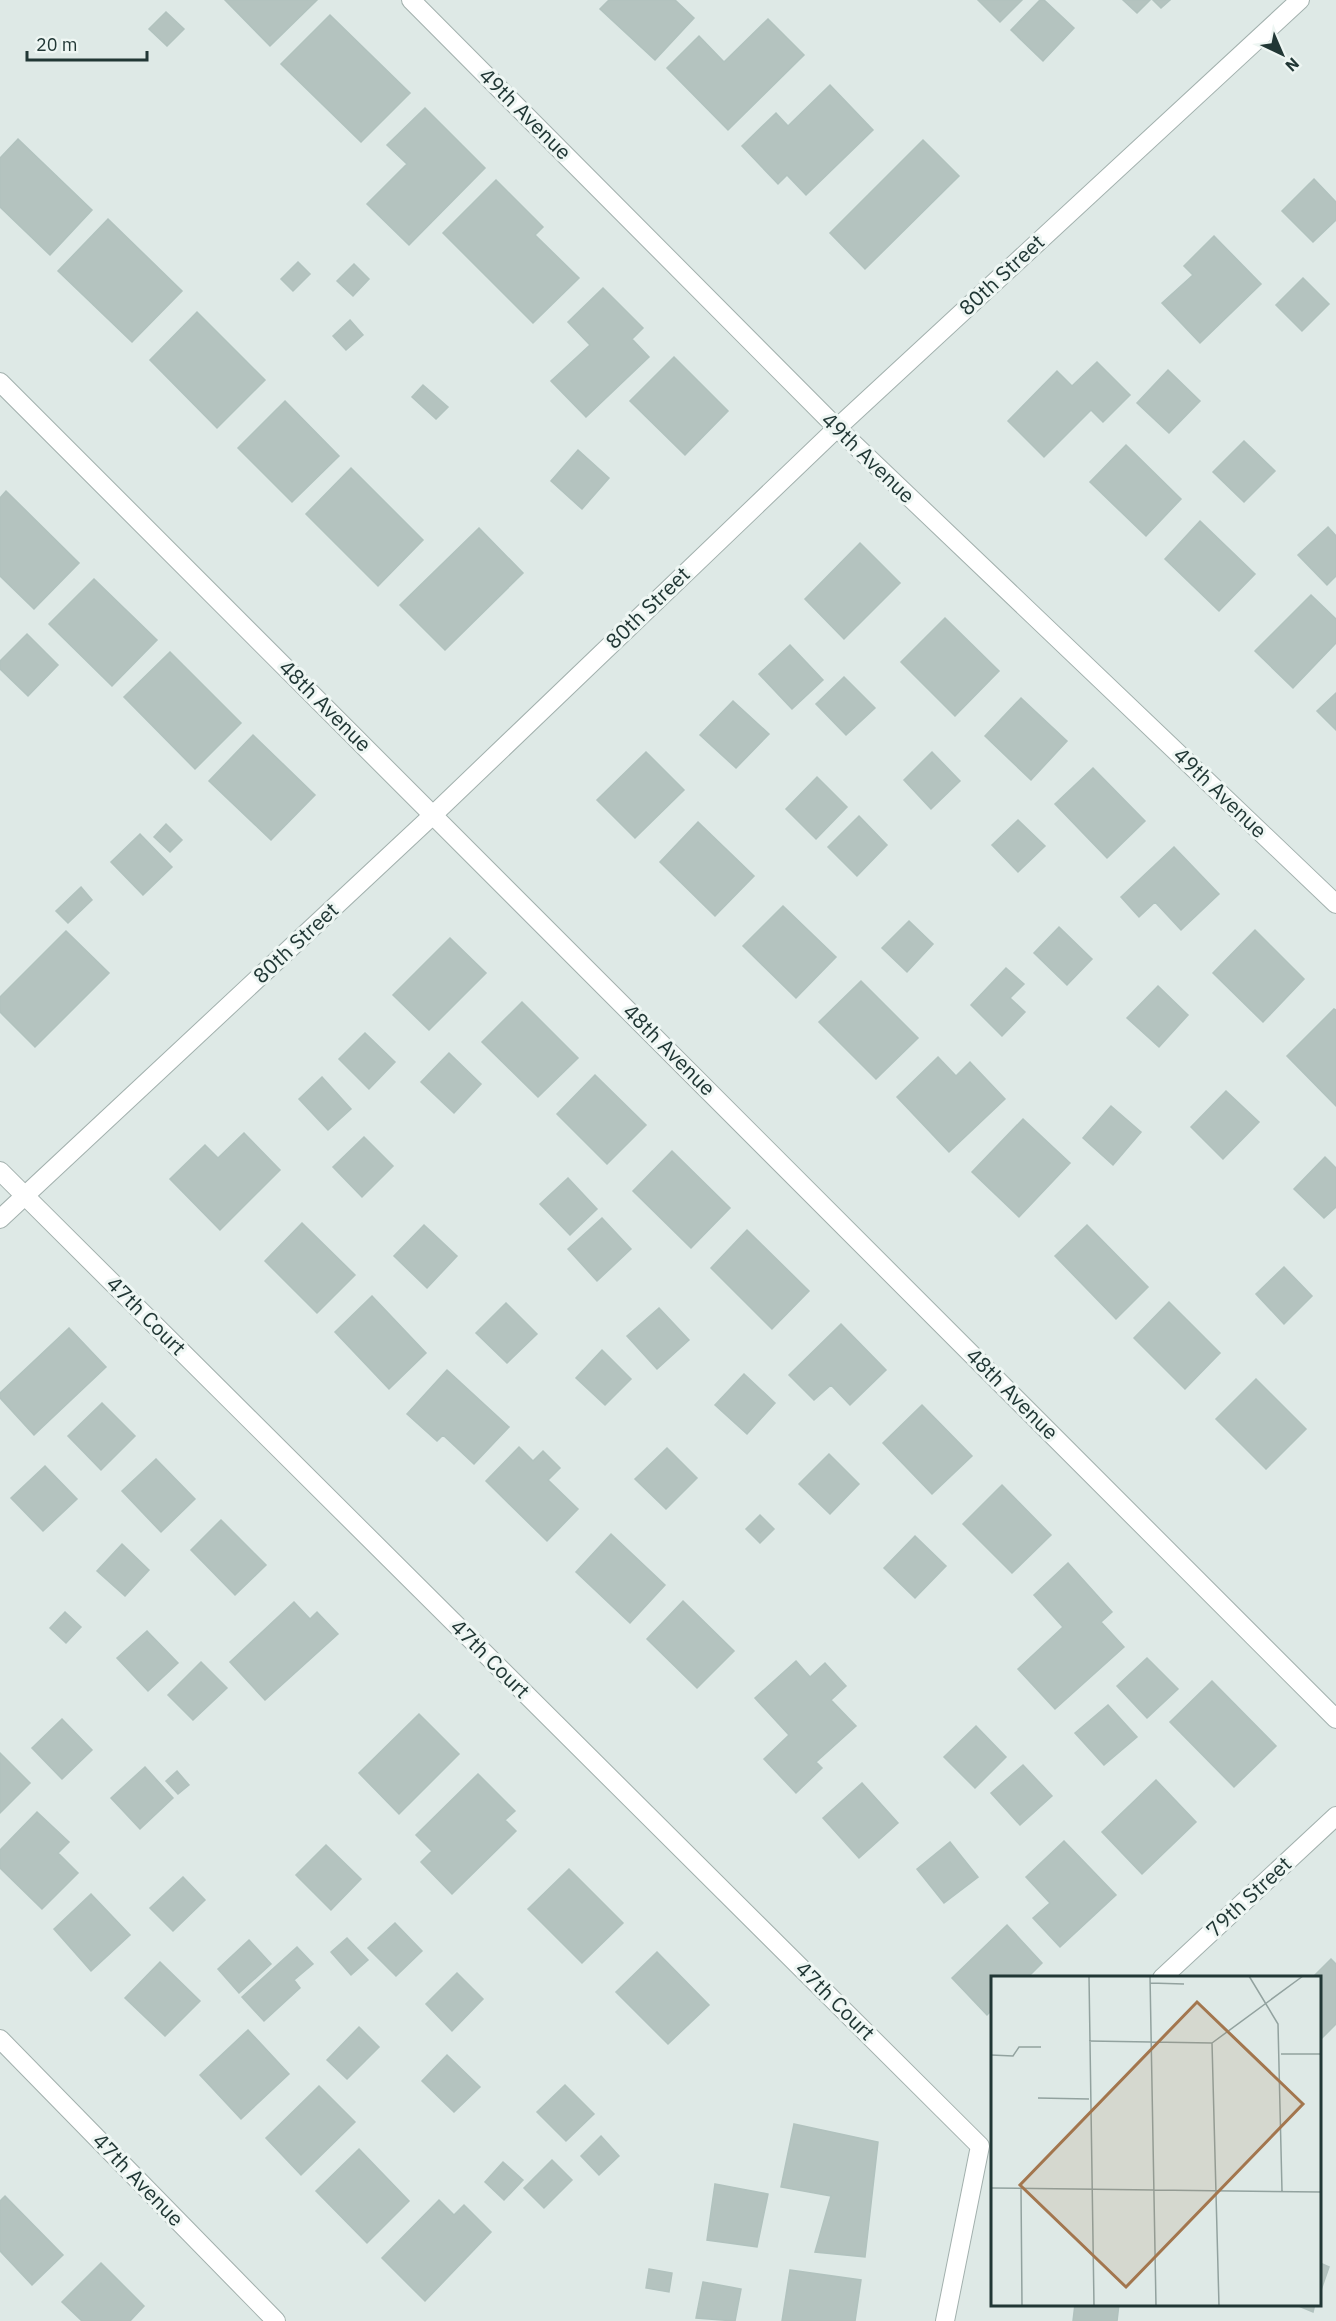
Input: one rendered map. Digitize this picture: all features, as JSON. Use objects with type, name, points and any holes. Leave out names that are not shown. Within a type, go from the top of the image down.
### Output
[{"type":"street","name":"49th Avenue","points":[[411,0],[837,428],[1336,904]]},
{"type":"street","name":"80th Street","points":[[0,1220],[434,814],[837,428],[1300,0]]},
{"type":"street","name":"48th Avenue","points":[[0,382],[1336,1719]]},
{"type":"street","name":"47th Court","points":[[0,1171],[986,2140]]},
{"type":"street","name":"79th Street","points":[[1163,1976],[1336,1816]]},
{"type":"street","name":"47th Avenue","points":[[0,2039],[276,2321]]},
{"type":"street","points":[[945,2321],[986,2140]]},
{"type":"building","points":[[225,0],[317,0],[270,46]]},
{"type":"building","points":[[609,0],[675,0],[694,18],[655,60],[600,9]]},
{"type":"building","points":[[978,0],[1022,0],[1000,22]]},
{"type":"building","points":[[1040,0],[1044,0],[1074,28],[1043,61],[1011,30]]},
{"type":"building","points":[[1123,0],[1150,0],[1137,13]]},
{"type":"building","points":[[1153,0],[1170,0],[1161,8]]},
{"type":"building","points":[[166,12],[184,29],[167,46],[149,29]]},
{"type":"building","points":[[330,15],[410,93],[361,142],[281,64]]},
{"type":"building","points":[[768,19],[804,55],[728,130],[667,68],[699,36],[724,62]]},
{"type":"building","points":[[830,85],[873,130],[806,195],[787,175],[778,184],[742,146],[776,113],[788,126]]},
{"type":"building","points":[[425,108],[485,168],[409,245],[367,204],[407,164],[387,145]]},
{"type":"building","points":[[18,139],[92,210],[50,255],[0,207],[0,158]]},
{"type":"building","points":[[923,140],[959,176],[865,269],[830,233]]},
{"type":"building","points":[[1314,179],[1336,202],[1336,220],[1313,242],[1282,211]]},
{"type":"building","points":[[496,180],[543,227],[535,235],[579,278],[533,323],[443,233]]},
{"type":"building","points":[[108,219],[182,291],[132,342],[58,271]]},
{"type":"building","points":[[1214,236],[1261,284],[1200,343],[1162,303],[1193,275],[1184,266]]},
{"type":"building","points":[[298,262],[310,274],[293,291],[281,279]]},
{"type":"building","points":[[354,264],[369,279],[353,296],[337,281]]},
{"type":"building","points":[[1303,278],[1329,304],[1302,331],[1276,305]]},
{"type":"building","points":[[603,288],[643,328],[632,339],[649,357],[586,417],[551,381],[590,345],[568,322]]},
{"type":"building","points":[[197,312],[265,380],[217,428],[150,360]]},
{"type":"building","points":[[350,320],[363,335],[346,350],[333,336]]},
{"type":"building","points":[[674,357],[728,411],[685,455],[630,401]]},
{"type":"building","points":[[1097,362],[1130,395],[1103,422],[1091,410],[1044,457],[1008,421],[1057,371],[1072,386]]},
{"type":"building","points":[[1168,370],[1200,401],[1169,433],[1137,403]]},
{"type":"building","points":[[423,385],[448,407],[436,419],[412,397]]},
{"type":"building","points":[[285,401],[339,456],[292,502],[238,448]]},
{"type":"building","points":[[1244,441],[1275,471],[1244,502],[1213,472]]},
{"type":"building","points":[[1126,445],[1181,499],[1146,536],[1090,482]]},
{"type":"building","points":[[578,450],[609,478],[582,509],[551,481]]},
{"type":"building","points":[[351,468],[423,540],[378,586],[306,514]]},
{"type":"building","points":[[6,491],[79,563],[34,609],[0,576],[0,498]]},
{"type":"building","points":[[1200,521],[1255,574],[1219,611],[1165,559]]},
{"type":"building","points":[[1328,527],[1336,536],[1336,576],[1327,585],[1298,555]]},
{"type":"building","points":[[479,528],[523,573],[445,650],[400,605]]},
{"type":"building","points":[[860,543],[900,583],[844,639],[805,599]]},
{"type":"building","points":[[94,579],[157,640],[112,686],[49,624]]},
{"type":"building","points":[[1311,595],[1336,619],[1336,643],[1293,688],[1255,651]]},
{"type":"building","points":[[945,618],[999,671],[955,716],[901,662]]},
{"type":"building","points":[[27,634],[58,665],[28,696],[0,669],[0,661]]},
{"type":"building","points":[[790,645],[823,680],[792,709],[759,674]]},
{"type":"building","points":[[170,652],[241,723],[195,769],[124,697]]},
{"type":"building","points":[[844,677],[875,708],[846,735],[816,704]]},
{"type":"building","points":[[1336,693],[1336,730],[1317,711]]},
{"type":"building","points":[[1021,698],[1067,741],[1031,780],[985,736]]},
{"type":"building","points":[[733,701],[769,734],[736,768],[700,735]]},
{"type":"building","points":[[253,735],[315,795],[271,840],[209,781]]},
{"type":"building","points":[[646,752],[684,790],[635,838],[597,800]]},
{"type":"building","points":[[932,752],[960,781],[931,809],[904,780]]},
{"type":"building","points":[[1093,768],[1145,821],[1107,858],[1055,804]]},
{"type":"building","points":[[817,777],[847,807],[816,839],[786,809]]},
{"type":"building","points":[[859,816],[887,845],[857,876],[828,847]]},
{"type":"building","points":[[1018,820],[1045,846],[1018,872],[992,845]]},
{"type":"building","points":[[698,822],[754,876],[715,916],[660,862]]},
{"type":"building","points":[[166,824],[182,840],[170,852],[154,837]]},
{"type":"building","points":[[140,834],[172,867],[143,895],[111,862]]},
{"type":"building","points":[[1174,847],[1219,894],[1181,930],[1155,902],[1139,917],[1121,897]]},
{"type":"building","points":[[81,887],[92,900],[68,923],[56,911]]},
{"type":"building","points":[[783,906],[836,957],[796,998],[743,946]]},
{"type":"building","points":[[909,921],[933,944],[907,972],[882,948]]},
{"type":"building","points":[[1059,927],[1092,959],[1067,985],[1034,953]]},
{"type":"building","points":[[1255,930],[1304,979],[1263,1022],[1213,973]]},
{"type":"building","points":[[66,931],[109,973],[35,1047],[0,1012],[0,997]]},
{"type":"building","points":[[450,938],[486,973],[429,1030],[393,995]]},
{"type":"building","points":[[1006,968],[1024,984],[1010,998],[1025,1012],[1002,1036],[971,1005]]},
{"type":"building","points":[[861,981],[918,1038],[876,1079],[819,1022]]},
{"type":"building","points":[[1158,986],[1188,1015],[1159,1047],[1127,1018]]},
{"type":"building","points":[[522,1002],[578,1058],[538,1097],[482,1042]]},
{"type":"building","points":[[1334,1009],[1336,1010],[1336,1106],[1287,1056]]},
{"type":"building","points":[[365,1033],[395,1062],[369,1089],[339,1059]]},
{"type":"building","points":[[449,1053],[481,1084],[454,1113],[421,1082]]},
{"type":"building","points":[[938,1057],[956,1076],[970,1062],[1005,1099],[949,1152],[897,1097]]},
{"type":"building","points":[[595,1075],[646,1125],[607,1164],[557,1114]]},
{"type":"building","points":[[322,1077],[351,1109],[328,1130],[299,1099]]},
{"type":"building","points":[[1226,1091],[1259,1122],[1223,1159],[1191,1127]]},
{"type":"building","points":[[1111,1106],[1141,1132],[1113,1165],[1083,1138]]},
{"type":"building","points":[[1023,1119],[1070,1163],[1019,1217],[972,1172]]},
{"type":"building","points":[[244,1133],[280,1170],[220,1230],[170,1179],[205,1145],[218,1158]]},
{"type":"building","points":[[364,1137],[393,1166],[362,1197],[333,1167]]},
{"type":"building","points":[[672,1151],[730,1208],[691,1248],[633,1191]]},
{"type":"building","points":[[1325,1157],[1336,1168],[1336,1207],[1324,1218],[1294,1189]]},
{"type":"building","points":[[568,1178],[597,1209],[570,1235],[540,1204]]},
{"type":"building","points":[[602,1218],[631,1249],[597,1281],[568,1249]]},
{"type":"building","points":[[302,1223],[355,1275],[317,1313],[265,1261]]},
{"type":"building","points":[[424,1225],[457,1256],[427,1288],[394,1256]]},
{"type":"building","points":[[1087,1225],[1148,1287],[1116,1319],[1055,1256]]},
{"type":"building","points":[[747,1230],[809,1291],[772,1329],[711,1268]]},
{"type":"building","points":[[1284,1267],[1312,1296],[1284,1324],[1256,1294]]},
{"type":"building","points":[[372,1296],[426,1353],[389,1389],[335,1332]]},
{"type":"building","points":[[1169,1302],[1220,1353],[1185,1389],[1134,1338]]},
{"type":"building","points":[[506,1303],[537,1334],[507,1363],[476,1333]]},
{"type":"building","points":[[659,1308],[689,1340],[657,1369],[627,1336]]},
{"type":"building","points":[[841,1324],[886,1370],[850,1405],[831,1385],[814,1400],[789,1375]]},
{"type":"building","points":[[69,1328],[106,1367],[34,1435],[0,1398],[0,1393]]},
{"type":"building","points":[[602,1350],[631,1379],[605,1405],[576,1378]]},
{"type":"building","points":[[447,1370],[509,1427],[474,1464],[443,1435],[437,1441],[407,1414]]},
{"type":"building","points":[[744,1374],[775,1403],[747,1434],[715,1405]]},
{"type":"building","points":[[1256,1379],[1306,1429],[1266,1469],[1216,1419]]},
{"type":"building","points":[[102,1403],[135,1436],[101,1470],[68,1436]]},
{"type":"building","points":[[922,1405],[972,1456],[932,1494],[883,1443]]},
{"type":"building","points":[[519,1447],[533,1461],[543,1451],[560,1468],[548,1480],[578,1509],[547,1541],[486,1481]]},
{"type":"building","points":[[667,1448],[697,1478],[666,1509],[635,1479]]},
{"type":"building","points":[[829,1454],[859,1484],[830,1514],[799,1484]]},
{"type":"building","points":[[156,1459],[195,1499],[161,1532],[122,1491]]},
{"type":"building","points":[[45,1466],[77,1499],[43,1531],[11,1498]]},
{"type":"building","points":[[1002,1485],[1051,1535],[1012,1573],[963,1524]]},
{"type":"building","points":[[760,1515],[774,1529],[760,1543],[746,1529]]},
{"type":"building","points":[[221,1520],[266,1565],[235,1595],[191,1550]]},
{"type":"building","points":[[611,1534],[665,1585],[630,1623],[576,1572]]},
{"type":"building","points":[[915,1536],[946,1566],[915,1598],[884,1568]]},
{"type":"building","points":[[122,1544],[149,1570],[125,1596],[97,1571]]},
{"type":"building","points":[[1068,1563],[1112,1612],[1101,1622],[1124,1647],[1055,1709],[1018,1669],[1063,1627],[1034,1595]]},
{"type":"building","points":[[683,1601],[734,1651],[697,1688],[647,1639]]},
{"type":"building","points":[[294,1602],[310,1619],[317,1612],[338,1634],[265,1700],[230,1662]]},
{"type":"building","points":[[65,1612],[81,1627],[66,1643],[50,1628]]},
{"type":"building","points":[[147,1631],[178,1663],[148,1691],[117,1658]]},
{"type":"building","points":[[1147,1658],[1178,1689],[1147,1718],[1117,1686]]},
{"type":"building","points":[[796,1661],[810,1677],[825,1663],[846,1686],[831,1700],[856,1726],[816,1762],[822,1768],[796,1793],[764,1759],[789,1735],[755,1698]]},
{"type":"building","points":[[201,1662],[227,1688],[193,1720],[168,1695]]},
{"type":"building","points":[[1212,1681],[1276,1746],[1234,1787],[1170,1722]]},
{"type":"building","points":[[1108,1705],[1137,1737],[1104,1765],[1075,1733]]},
{"type":"building","points":[[419,1714],[459,1754],[399,1814],[359,1773]]},
{"type":"building","points":[[62,1719],[92,1750],[62,1779],[32,1748]]},
{"type":"building","points":[[976,1726],[1006,1757],[975,1788],[944,1757]]},
{"type":"building","points":[[0,1753],[30,1783],[0,1813]]},
{"type":"building","points":[[1023,1765],[1052,1796],[1020,1825],[991,1793]]},
{"type":"building","points":[[145,1767],[173,1798],[140,1829],[111,1798]]},
{"type":"building","points":[[177,1771],[189,1785],[178,1794],[166,1781]]},
{"type":"building","points":[[478,1774],[515,1811],[505,1820],[516,1831],[452,1894],[421,1862],[432,1851],[416,1835]]},
{"type":"building","points":[[1156,1780],[1196,1822],[1142,1874],[1102,1832]]},
{"type":"building","points":[[862,1783],[898,1823],[859,1858],[823,1818]]},
{"type":"building","points":[[37,1812],[69,1842],[58,1853],[78,1873],[42,1909],[0,1868],[0,1850]]},
{"type":"building","points":[[1064,1841],[1116,1895],[1060,1947],[1033,1918],[1050,1903],[1026,1877]]},
{"type":"building","points":[[950,1842],[978,1877],[944,1903],[917,1869]]},
{"type":"building","points":[[326,1845],[361,1879],[331,1910],[296,1875]]},
{"type":"building","points":[[569,1869],[623,1923],[582,1963],[528,1909]]},
{"type":"building","points":[[183,1877],[205,1900],[173,1931],[150,1908]]},
{"type":"building","points":[[91,1894],[130,1935],[91,1971],[54,1929]]},
{"type":"building","points":[[395,1923],[422,1951],[396,1976],[368,1948]]},
{"type":"building","points":[[1007,1925],[1042,1963],[1029,1976],[991,1976],[991,2011],[987,2015],[952,1978]]},
{"type":"building","points":[[347,1938],[368,1960],[351,1975],[331,1952]]},
{"type":"building","points":[[249,1940],[271,1964],[239,1993],[218,1969]]},
{"type":"building","points":[[297,1947],[313,1964],[294,1980],[300,1988],[264,2021],[242,1997]]},
{"type":"building","points":[[657,1952],[709,2005],[668,2044],[616,1992]]},
{"type":"building","points":[[1331,1959],[1336,1964],[1336,2024],[1321,2039],[1321,1976],[1314,1976]]},
{"type":"building","points":[[160,1962],[200,2001],[165,2036],[125,1998]]},
{"type":"building","points":[[457,1973],[483,1999],[452,2031],[426,2004]]},
{"type":"building","points":[[359,2027],[379,2047],[347,2079],[327,2060]]},
{"type":"building","points":[[248,2030],[289,2074],[241,2119],[200,2075]]},
{"type":"building","points":[[447,2055],[480,2087],[454,2112],[422,2081]]},
{"type":"building","points":[[565,2085],[594,2114],[566,2141],[537,2112]]},
{"type":"building","points":[[319,2086],[355,2122],[301,2175],[266,2138]]},
{"type":"building","points":[[794,2124],[878,2142],[865,2257],[815,2252],[831,2196],[781,2187]]},
{"type":"building","points":[[601,2136],[619,2156],[599,2175],[581,2156]]},
{"type":"building","points":[[359,2149],[409,2201],[367,2243],[316,2191]]},
{"type":"building","points":[[552,2160],[572,2180],[544,2208],[524,2188]]},
{"type":"building","points":[[503,2162],[523,2180],[504,2200],[485,2182]]},
{"type":"building","points":[[715,2184],[768,2194],[757,2247],[707,2240]]},
{"type":"building","points":[[5,2196],[63,2255],[32,2285],[0,2251],[0,2201]]},
{"type":"building","points":[[439,2200],[454,2215],[464,2205],[491,2232],[425,2301],[382,2258]]},
{"type":"building","points":[[101,2263],[144,2306],[130,2321],[82,2321],[62,2302]]},
{"type":"building","points":[[1321,2263],[1329,2267],[1321,2290]]},
{"type":"building","points":[[649,2269],[672,2273],[669,2292],[646,2288]]},
{"type":"building","points":[[790,2270],[861,2280],[855,2321],[782,2321]]},
{"type":"building","points":[[703,2282],[741,2289],[735,2321],[696,2318]]},
{"type":"building","points":[[1075,2306],[1119,2306],[1117,2321],[1073,2321]]},
{"type":"building","points":[[1299,2306],[1314,2306],[1313,2312]]}]
